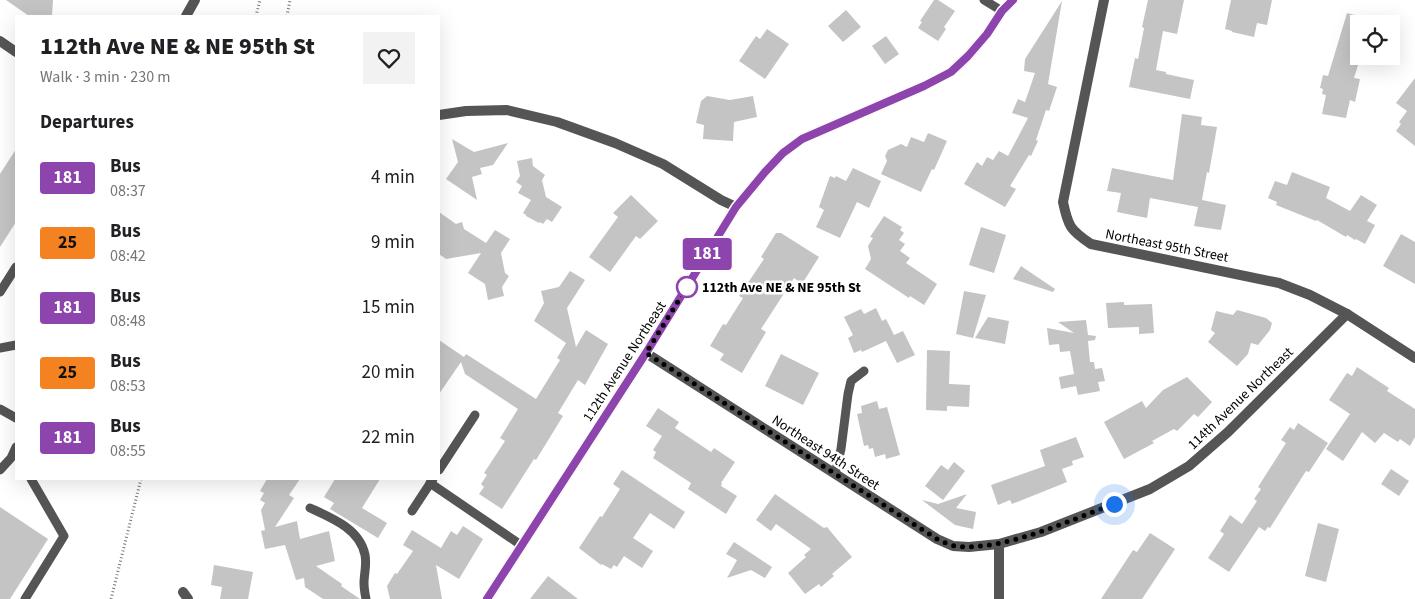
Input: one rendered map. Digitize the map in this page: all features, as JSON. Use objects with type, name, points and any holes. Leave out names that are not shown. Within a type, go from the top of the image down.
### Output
[{"type":"street","points":[[187,15],[195,0]]},
{"type":"street","name":"112th Avenue Northeast","points":[[487,599],[646,353],[736,207],[765,172],[783,153],[802,139],[924,86],[951,72],[987,34],[1002,11],[1013,0]]},
{"type":"street","name":"Northeast 95th Street","points":[[1104,0],[1062,202],[1067,221],[1076,234],[1091,244],[1279,283],[1310,295],[1347,314],[1415,358]]},
{"type":"street","points":[[0,41],[15,51]]},
{"type":"street","points":[[440,115],[466,111],[507,110],[557,122],[615,142],[663,164],[721,200],[736,207]]},
{"type":"street","name":"114th Avenue Northeast","points":[[999,544],[1041,532],[1150,489],[1189,466],[1228,432],[1347,314]]},
{"type":"street","name":"Northeast 94th Street","points":[[646,353],[937,539],[953,546],[969,547],[999,544]]},
{"type":"street","points":[[999,544],[999,599]]},
{"type":"lane","points":[[984,0],[1002,11]]},
{"type":"lane","points":[[0,292],[15,269]]},
{"type":"lane","points":[[0,348],[15,345]]},
{"type":"lane","points":[[835,474],[841,449],[851,381],[864,371]]},
{"type":"lane","points":[[0,409],[15,417]]},
{"type":"lane","points":[[440,468],[475,415]]},
{"type":"lane","points":[[0,470],[15,452]]},
{"type":"lane","points":[[25,599],[64,536],[32,480]]},
{"type":"lane","points":[[412,511],[431,481],[521,545]]},
{"type":"lane","points":[[310,508],[337,521],[354,533],[362,546],[366,556],[364,584],[366,599]]},
{"type":"path","points":[[256,15],[260,0]]},
{"type":"path","points":[[287,15],[290,0]]},
{"type":"path","points":[[111,599],[141,480]]},
{"type":"building","points":[[6,0],[53,0],[52,15],[28,15]]},
{"type":"building","points":[[934,0],[938,0],[955,11],[944,27],[946,29],[938,41],[918,28],[922,22],[920,21]]},
{"type":"building","points":[[1148,0],[1184,0],[1177,34],[1163,31],[1156,70],[1194,80],[1190,99],[1129,87],[1135,58],[1138,59]]},
{"type":"building","points":[[1231,0],[1272,0],[1267,25],[1257,23],[1254,37],[1225,29]]},
{"type":"building","points":[[1062,1],[1048,84],[1057,87],[1049,111],[1046,110],[1036,140],[1038,141],[1031,156],[1029,155],[1010,186],[1016,189],[1005,207],[964,184],[977,162],[982,166],[987,157],[993,160],[999,151],[1008,156],[1028,118],[1012,113],[1018,99],[1025,102],[1035,73],[1024,71],[1025,59]]},
{"type":"building","points":[[846,10],[861,27],[843,42],[828,26]]},
{"type":"building","points":[[1347,13],[1355,15],[1350,15],[1350,65],[1358,65],[1354,78],[1360,79],[1355,102],[1350,100],[1346,118],[1322,114],[1326,95],[1322,94],[1323,89],[1320,88],[1323,75],[1328,76]]},
{"type":"building","points":[[767,29],[789,44],[765,79],[739,61],[756,36],[760,39]]},
{"type":"building","points":[[886,36],[899,54],[885,64],[872,46]]},
{"type":"building","points":[[1415,78],[1415,146],[1396,131],[1401,124],[1399,122],[1407,111],[1396,103]]},
{"type":"building","points":[[707,96],[730,100],[753,96],[757,117],[734,122],[733,141],[703,139],[704,125],[696,123],[701,101]]},
{"type":"building","points":[[1182,114],[1202,117],[1201,125],[1217,127],[1202,200],[1226,205],[1221,230],[1194,226],[1198,207],[1150,198],[1147,218],[1117,212],[1121,193],[1107,191],[1112,168],[1173,180]]},
{"type":"building","points":[[928,133],[947,141],[934,170],[932,169],[921,192],[881,174],[887,161],[885,156],[888,150],[901,144],[907,147],[911,137],[924,142]]},
{"type":"building","points":[[452,139],[474,152],[508,143],[493,165],[480,168],[482,174],[472,177],[477,200],[446,179],[458,162]]},
{"type":"building","points":[[15,151],[15,224],[0,247],[0,174]]},
{"type":"building","points":[[532,158],[533,166],[545,175],[542,180],[546,197],[562,207],[552,222],[547,219],[543,224],[539,223],[523,213],[531,200],[518,193],[522,186],[516,182],[520,176],[517,161]]},
{"type":"building","points":[[853,168],[881,181],[869,208],[857,202],[840,238],[816,227],[824,210],[819,207],[830,176],[835,178],[836,176],[846,181]]},
{"type":"building","points":[[1292,172],[1330,187],[1326,198],[1350,211],[1361,195],[1377,205],[1367,221],[1375,225],[1365,244],[1347,235],[1346,237],[1317,220],[1276,205],[1277,202],[1268,198],[1275,181],[1287,185]]},
{"type":"building","points":[[631,195],[658,221],[640,239],[636,236],[610,272],[589,257],[618,217],[613,213]]},
{"type":"building","points":[[440,213],[456,224],[462,222],[464,229],[486,243],[495,230],[510,239],[501,253],[505,273],[509,276],[502,287],[504,296],[488,300],[485,284],[468,273],[481,253],[446,259],[440,255]]},
{"type":"building","points":[[884,216],[902,227],[900,230],[904,233],[899,240],[905,244],[900,251],[910,258],[906,263],[937,284],[924,305],[910,296],[909,298],[865,269],[871,259],[868,246],[873,238],[870,237]]},
{"type":"building","points":[[981,227],[1006,235],[994,273],[969,265]]},
{"type":"building","points":[[776,233],[781,233],[819,257],[802,284],[794,278],[761,329],[766,332],[742,373],[720,360],[724,354],[710,346],[723,324],[726,325],[743,298],[739,296],[764,259],[761,257]]},
{"type":"building","points":[[1401,234],[1415,242],[1415,284],[1383,266]]},
{"type":"building","points":[[1021,266],[1055,289],[1053,292],[1013,279]]},
{"type":"building","points":[[570,271],[585,280],[567,308],[576,347],[586,330],[608,344],[585,385],[578,380],[558,413],[563,416],[536,460],[534,459],[502,509],[479,494],[484,487],[481,484],[487,475],[484,473],[505,441],[500,438],[518,409],[465,374],[461,362],[440,393],[440,341],[464,357],[466,354],[536,399],[560,360],[557,358],[566,343],[534,321],[544,303],[541,291],[559,287]]},
{"type":"building","points":[[964,291],[986,295],[973,338],[956,334]]},
{"type":"building","points":[[1124,302],[1124,305],[1152,304],[1154,333],[1139,334],[1139,327],[1108,328],[1106,303]]},
{"type":"building","points":[[876,308],[882,321],[886,319],[894,335],[903,331],[915,355],[897,363],[886,341],[862,352],[861,350],[854,353],[848,338],[853,335],[844,317],[861,309],[864,314]]},
{"type":"building","points":[[1237,310],[1266,318],[1272,323],[1270,330],[1258,345],[1251,343],[1248,354],[1237,366],[1208,342],[1215,333],[1211,330],[1216,311],[1233,315]]},
{"type":"building","points":[[988,317],[1009,321],[1005,344],[975,338]]},
{"type":"building","points":[[1086,320],[1088,335],[1096,336],[1095,340],[1088,341],[1090,362],[1094,362],[1095,369],[1102,368],[1105,381],[1098,382],[1100,391],[1078,395],[1076,386],[1061,389],[1059,377],[1074,374],[1070,351],[1060,352],[1059,344],[1049,345],[1047,328],[1074,333],[1058,322]]},
{"type":"building","points":[[927,350],[950,351],[949,384],[970,385],[969,407],[947,406],[947,411],[926,410]]},
{"type":"building","points":[[781,354],[819,373],[803,405],[765,386]]},
{"type":"building","points":[[1357,367],[1389,388],[1387,391],[1415,409],[1415,437],[1410,446],[1400,439],[1398,442],[1384,433],[1375,443],[1362,432],[1343,461],[1326,449],[1350,414],[1329,400],[1347,373],[1352,376]]},
{"type":"building","points":[[1187,377],[1212,402],[1198,417],[1194,414],[1177,431],[1174,429],[1152,441],[1154,443],[1124,459],[1104,422],[1142,401],[1146,408],[1163,390]]},
{"type":"building","points":[[877,401],[879,409],[887,407],[900,455],[886,459],[885,454],[875,457],[873,448],[869,449],[868,445],[864,446],[857,414],[862,413],[861,406]]},
{"type":"building","points":[[658,408],[679,422],[675,428],[711,452],[714,448],[735,462],[721,483],[721,486],[737,496],[726,514],[688,489],[691,483],[653,458],[656,452],[653,450],[662,436],[646,426]]},
{"type":"building","points":[[1298,423],[1328,443],[1309,472],[1306,471],[1270,528],[1268,527],[1265,531],[1259,527],[1229,572],[1208,558],[1224,534],[1220,531],[1230,515],[1242,524],[1257,501],[1254,499],[1261,489],[1258,487],[1286,443],[1281,440],[1290,427],[1294,430]]},
{"type":"building","points":[[1076,437],[1084,457],[1072,461],[1073,465],[1062,469],[1067,482],[1012,504],[1010,500],[998,505],[991,485],[1045,466],[1040,450]]},
{"type":"building","points":[[954,462],[965,471],[943,500],[925,486],[941,465],[948,470]]},
{"type":"building","points":[[1391,469],[1409,481],[1399,496],[1381,484]]},
{"type":"building","points":[[622,470],[685,512],[674,529],[650,513],[633,538],[653,551],[642,568],[624,556],[617,567],[614,565],[611,569],[601,565],[579,548],[620,489],[613,484]]},
{"type":"building","points":[[266,480],[299,480],[289,495],[294,498],[275,527],[297,521],[300,539],[329,531],[335,561],[316,566],[360,599],[323,599],[305,587],[304,578],[296,580],[285,545],[265,549],[261,531],[265,530],[261,510],[265,503],[260,500],[264,493],[260,491]]},
{"type":"building","points":[[334,480],[379,480],[362,508],[387,523],[378,538],[330,509],[334,503],[324,497]]},
{"type":"building","points":[[775,494],[824,528],[827,527],[852,557],[832,574],[834,576],[821,587],[819,584],[805,594],[788,573],[806,557],[804,555],[811,549],[776,524],[771,531],[756,520]]},
{"type":"building","points":[[967,494],[956,508],[976,512],[973,529],[955,525],[922,500],[938,504]]},
{"type":"building","points":[[0,507],[48,539],[10,599],[0,599]]},
{"type":"building","points":[[1318,523],[1339,529],[1326,582],[1305,576]]},
{"type":"building","points":[[463,526],[483,539],[459,579],[436,565],[442,599],[390,599],[387,586],[413,551],[403,545],[412,530],[441,548],[451,531],[457,535]]},
{"type":"building","points":[[1150,533],[1175,549],[1142,599],[1101,599],[1133,550],[1137,552]]},
{"type":"building","points":[[734,542],[772,567],[765,578],[751,570],[727,578],[737,560],[726,554]]},
{"type":"building","points":[[214,565],[253,572],[248,599],[220,599],[222,587],[211,585]]},
{"type":"building","points":[[548,576],[578,599],[530,599]]},
{"type":"bus line","name":"181","points":[[487,599],[646,353],[736,207],[765,172],[783,153],[802,139],[924,86],[951,72],[987,34],[1002,11],[1013,0]]},
{"type":"place","name":"112th Ave NE & NE 95th St","points":[[687,287]]},
{"type":"route","points":[[687,287],[646,353],[937,539],[953,546],[969,547],[999,544],[1041,532],[1114,504]]}]
